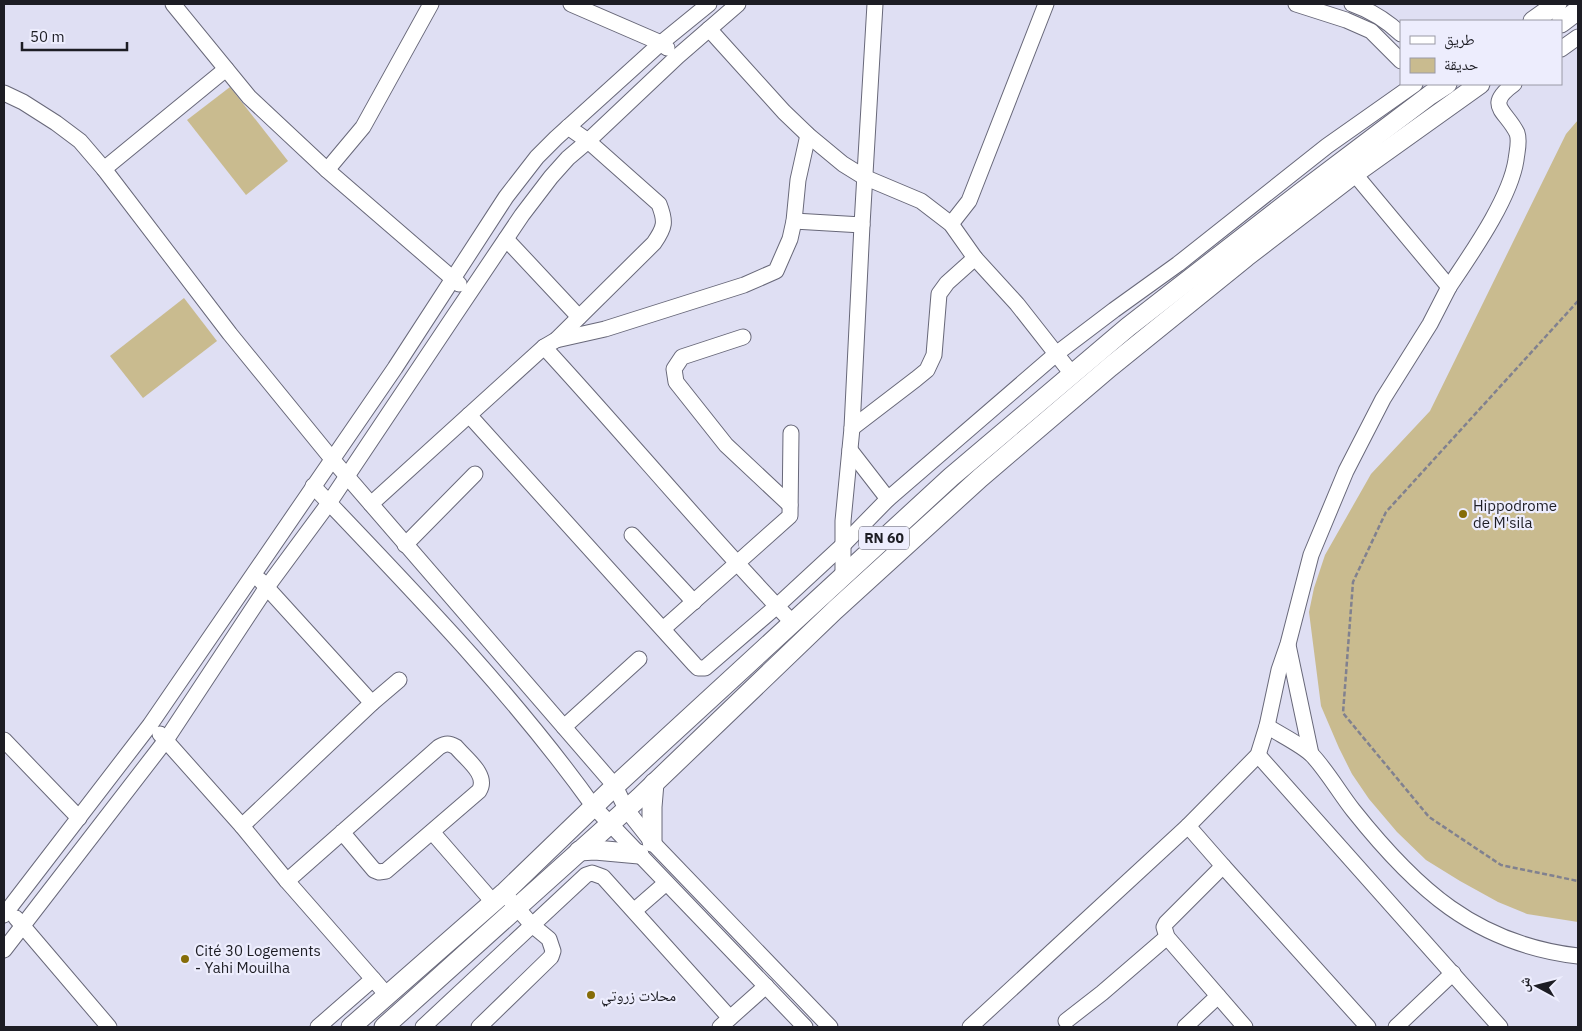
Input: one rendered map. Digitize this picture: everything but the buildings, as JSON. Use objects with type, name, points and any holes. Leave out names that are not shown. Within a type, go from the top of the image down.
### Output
[{"type":"main road","points":[[1534,20],[1557,4]]},
{"type":"main road","points":[[1562,22],[1578,10]]},
{"type":"main road","name":"RN 60","points":[[384,1027],[610,824],[835,610],[980,478],[1110,367],[1246,257],[1349,167],[1422,87],[1439,85]]},
{"type":"main road","name":"RN 60","points":[[351,1027],[499,897],[615,786],[950,477],[1128,327],[1349,167],[1443,110],[1456,91],[1477,85]]},
{"type":"main road","points":[[579,851],[646,848],[654,783]]},
{"type":"street","points":[[173,4],[249,98],[327,170],[453,278],[469,294]]},
{"type":"street","points":[[327,170],[363,127],[431,4]]},
{"type":"street","points":[[571,4],[661,43],[678,56]]},
{"type":"street","points":[[109,1027],[23,924],[6,912],[150,725],[395,368],[506,197],[537,157],[568,127],[661,43],[694,9],[709,4]]},
{"type":"street","points":[[4,950],[166,740],[267,587],[330,503],[469,294],[551,177],[568,158],[678,56],[738,4]]},
{"type":"street","points":[[843,576],[843,521],[852,428],[864,177],[875,4]]},
{"type":"street","points":[[951,224],[969,201],[1046,4]]},
{"type":"street","points":[[1296,4],[1346,20],[1371,31],[1400,60]]},
{"type":"street","points":[[1352,4],[1369,10],[1387,21],[1400,33]]},
{"type":"street","points":[[709,29],[784,112],[843,164],[864,177],[921,201],[951,224],[976,258],[1017,304],[1072,374]]},
{"type":"street","points":[[1562,48],[1578,37]]},
{"type":"street","points":[[104,168],[226,70]]},
{"type":"street","points":[[970,1027],[1188,826],[1258,755],[1311,555],[1346,471],[1383,399],[1485,231],[1508,187],[1515,168],[1518,139],[1500,108],[1499,102],[1500,95],[1513,85]]},
{"type":"street","points":[[469,415],[694,664],[702,668],[708,666],[777,606],[843,545],[888,499],[1056,354],[1178,264],[1327,146],[1422,87],[1443,110]]},
{"type":"street","points":[[4,93],[56,123],[80,141],[104,168],[230,334],[332,459],[615,786],[666,883],[805,1027]]},
{"type":"street","points":[[371,504],[579,317],[654,243],[663,230],[664,217],[659,204],[588,141],[568,127]]},
{"type":"street","points":[[550,343],[604,329],[744,285],[776,270],[790,239],[794,221],[798,180],[808,135]]},
{"type":"street","points":[[1349,167],[1449,288]]},
{"type":"street","points":[[794,221],[862,225]]},
{"type":"street","points":[[506,240],[579,317]]},
{"type":"street","points":[[852,428],[916,380],[931,364],[934,355],[939,294],[946,283],[976,258]]},
{"type":"street","points":[[743,337],[682,357],[674,369],[676,382],[726,445],[790,505]]},
{"type":"street","points":[[550,343],[633,444],[736,564],[793,623]]},
{"type":"street","points":[[663,629],[790,516],[791,433]]},
{"type":"street","points":[[850,450],[888,499]]},
{"type":"street","points":[[405,545],[475,474]]},
{"type":"street","points":[[313,486],[384,560],[504,693],[575,780],[594,807],[610,824],[646,848],[830,1027]]},
{"type":"street","points":[[632,535],[694,602]]},
{"type":"street","points":[[254,574],[372,703]]},
{"type":"street","points":[[1288,644],[1311,754]]},
{"type":"street","points":[[564,727],[639,659]]},
{"type":"street","points":[[242,826],[372,703],[399,680]]},
{"type":"street","points":[[150,725],[166,740],[242,826],[287,881],[387,995]]},
{"type":"street","points":[[1267,726],[1311,754],[1354,811],[1401,865],[1422,887],[1453,911],[1484,929],[1519,944],[1558,954],[1578,956]]},
{"type":"street","points":[[4,740],[79,818]]},
{"type":"street","points":[[287,881],[342,832],[439,747],[444,744],[451,744],[456,747],[481,775],[483,781],[479,791],[433,833],[386,871],[379,872],[374,870],[342,832]]},
{"type":"street","points":[[1258,755],[1500,1027]]},
{"type":"street","points":[[1188,826],[1368,1027]]},
{"type":"street","points":[[433,833],[499,897],[517,908],[549,940],[553,951],[551,957],[479,1027]]},
{"type":"street","points":[[1223,866],[1164,927],[1167,937],[1245,1027]]},
{"type":"street","points":[[429,1025],[532,925],[586,876],[592,873],[603,877],[635,910],[725,1023],[766,986]]},
{"type":"street","points":[[635,910],[666,883]]},
{"type":"street","points":[[1065,1025],[1167,937]]},
{"type":"street","points":[[1396,1027],[1453,973]]},
{"type":"street","points":[[318,1027],[373,980]]},
{"type":"street","points":[[1185,1027],[1218,996]]},
{"type":"path","points":[[1578,301],[1386,512],[1352,582],[1343,713],[1429,817],[1501,866],[1578,881]]},
{"type":"green space","points":[[230,87],[288,161],[246,195],[187,120]]},
{"type":"green space","name":"Hippodrome de M'sila","points":[[1578,120],[1578,922],[1527,914],[1498,902],[1426,860],[1397,832],[1369,799],[1352,774],[1321,706],[1309,612],[1314,588],[1325,555],[1371,474],[1430,411],[1566,134]]},
{"type":"green space","points":[[184,298],[217,341],[143,398],[110,356]]},
{"type":"place","name":"Hippodrome de M'sila","points":[[1463,514]]},
{"type":"place","name":"Cité 30 Logements - Yahi Mouilha","points":[[185,959]]},
{"type":"place","name":"محلات زروتي","points":[[591,995]]}]
